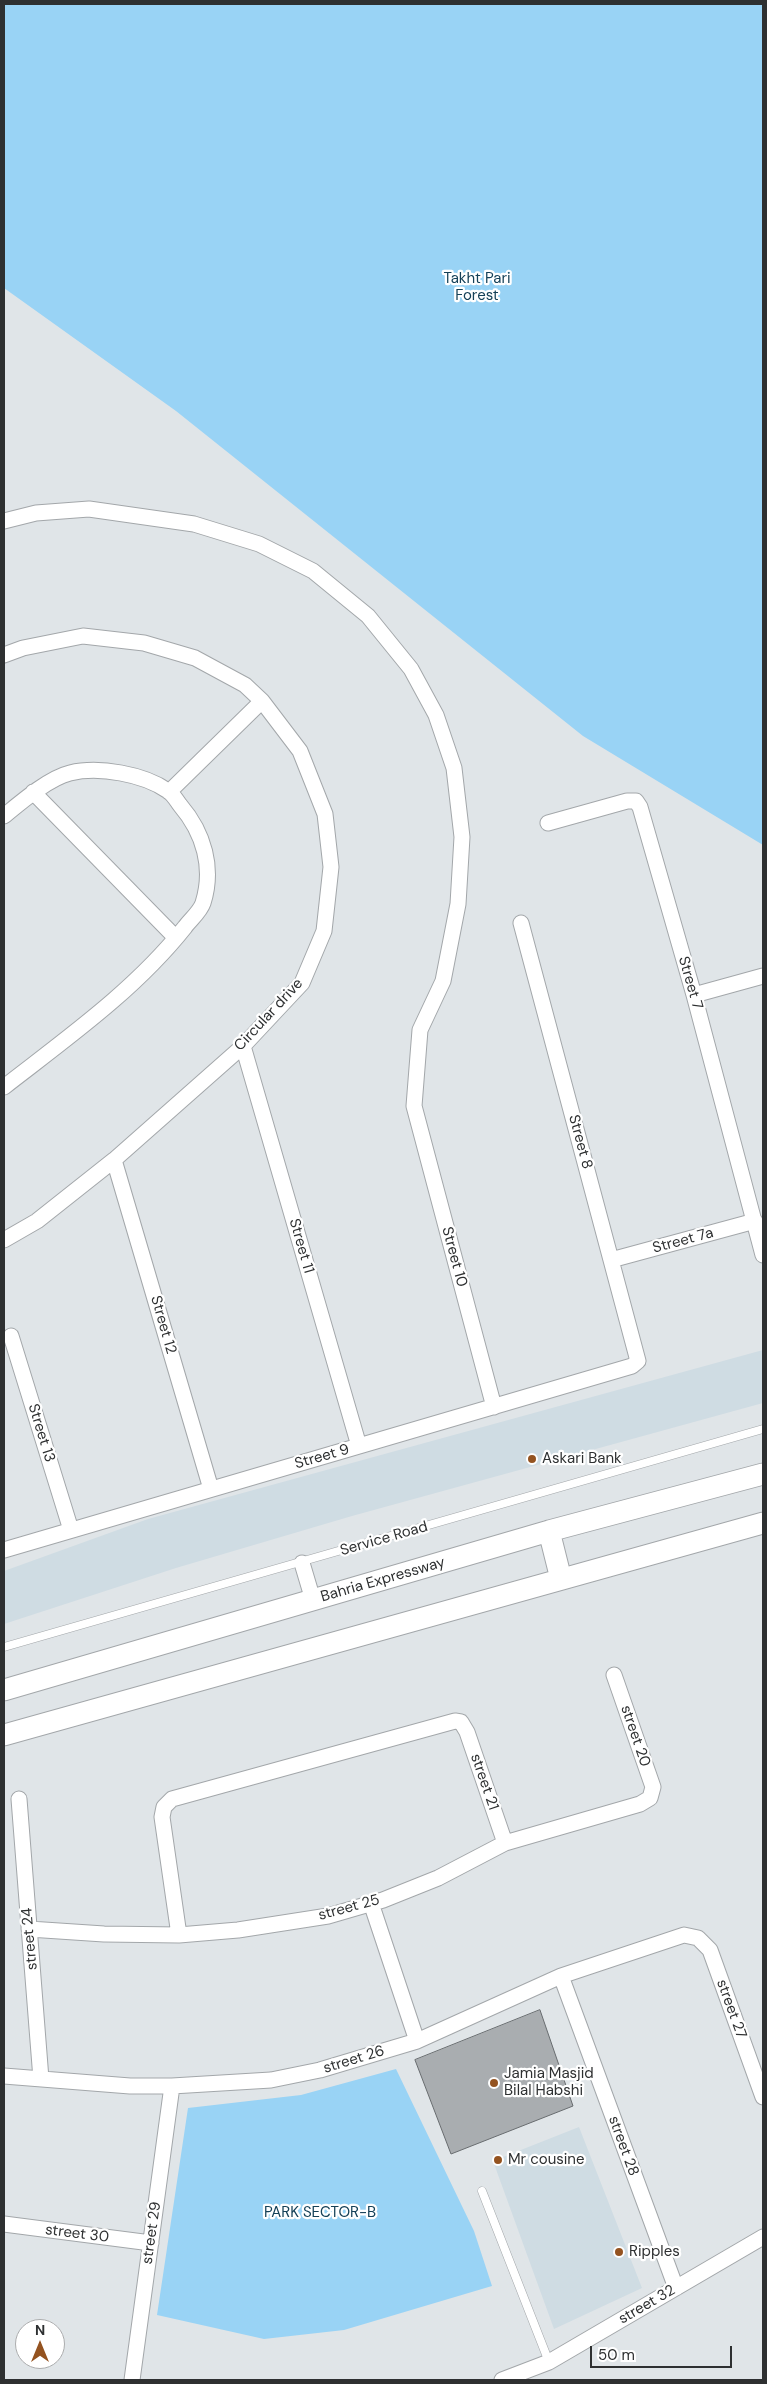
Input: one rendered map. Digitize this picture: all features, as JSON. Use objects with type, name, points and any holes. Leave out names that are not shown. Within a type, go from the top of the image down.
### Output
[{"type":"main road","name":"Bahria Expressway","points":[[4,1690],[549,1531],[763,1474]]},
{"type":"main road","points":[[4,1735],[763,1523]]},
{"type":"main road","points":[[549,1531],[560,1579]]},
{"type":"street","name":"Street 10","points":[[4,521],[36,513],[89,509],[194,524],[259,544],[313,571],[368,616],[411,669],[436,715],[454,768],[462,837],[458,904],[443,981],[420,1030],[414,1106],[494,1407]]},
{"type":"street","name":"Circular drive","points":[[4,656],[23,648],[83,636],[144,643],[195,658],[245,686],[262,701],[300,751],[325,814],[331,867],[324,931],[302,983],[243,1046],[114,1160],[37,1221],[4,1240]]},
{"type":"street","points":[[169,792],[262,701]]},
{"type":"street","points":[[4,816],[33,792],[70,773],[104,771],[134,774],[169,792],[188,814],[205,848],[208,874],[202,905],[176,938],[145,971],[86,1023],[4,1087]]},
{"type":"street","points":[[33,792],[176,938]]},
{"type":"street","name":"Street 7","points":[[548,823],[627,801],[636,801],[640,807],[694,995],[763,1255]]},
{"type":"street","name":"Street 8","points":[[521,923],[638,1361]]},
{"type":"street","points":[[694,995],[763,976]]},
{"type":"street","name":"Street 11","points":[[243,1046],[359,1446]]},
{"type":"street","name":"Street 12","points":[[114,1160],[211,1489]]},
{"type":"street","name":"Street 7a","points":[[611,1260],[755,1221]]},
{"type":"street","name":"Street 13","points":[[11,1336],[71,1530]]},
{"type":"street","name":"Street 9","points":[[4,1550],[632,1366],[638,1361]]},
{"type":"street","points":[[302,1563],[312,1600]]},
{"type":"street","name":"street 20","points":[[614,1675],[653,1787],[650,1798]]},
{"type":"street","name":"street 21","points":[[179,1935],[162,1817],[167,1802],[182,1796],[455,1721],[461,1722],[468,1732],[505,1843]]},
{"type":"street","name":"street 25","points":[[29,1929],[104,1934],[179,1935],[238,1930],[328,1916],[372,1903],[438,1878],[505,1843],[640,1804],[650,1798]]},
{"type":"street","name":"street 24","points":[[18,1799],[41,2079]]},
{"type":"street","points":[[372,1903],[417,2041]]},
{"type":"street","name":"street 26","points":[[4,2076],[130,2086],[172,2086],[224,2084],[296,2075],[320,2070],[417,2041],[560,1976],[684,1935]]},
{"type":"street","name":"street 27","points":[[684,1935],[698,1938],[710,1950],[763,2097]]},
{"type":"street","name":"street 28","points":[[560,1976],[676,2288]]},
{"type":"street","name":"street 29","points":[[132,2380],[172,2086]]},
{"type":"street","name":"street 30","points":[[4,2224],[151,2243]]},
{"type":"street","name":"street 32","points":[[502,2380],[549,2362],[763,2236]]},
{"type":"lane","name":"Service Road","points":[[4,1647],[763,1430]]},
{"type":"lane","points":[[482,2191],[549,2362]]},
{"type":"shaded area","points":[[763,1350],[763,1403],[352,1516],[176,1568],[4,1624],[4,1571],[148,1519]]},
{"type":"shaded area","points":[[579,2127],[642,2288],[554,2329],[493,2161]]},
{"type":"green space","name":"Takht Pari Forest","points":[[4,4],[763,4],[763,845],[583,736],[176,411],[4,288]]},
{"type":"green space","name":"PARK SECTOR-B","points":[[396,2069],[474,2231],[492,2286],[344,2330],[264,2339],[157,2315],[188,2108],[301,2095]]},
{"type":"building","name":"Jamia Masjid Bilal Habshi","points":[[540,2010],[573,2106],[451,2154],[415,2060]]},
{"type":"place","name":"Askari Bank","points":[[532,1459]]},
{"type":"place","name":"Jamia Masjid Bilal Habshi","points":[[494,2083]]},
{"type":"place","name":"Mr cousine","points":[[498,2160]]},
{"type":"place","name":"Ripples","points":[[619,2252]]}]
